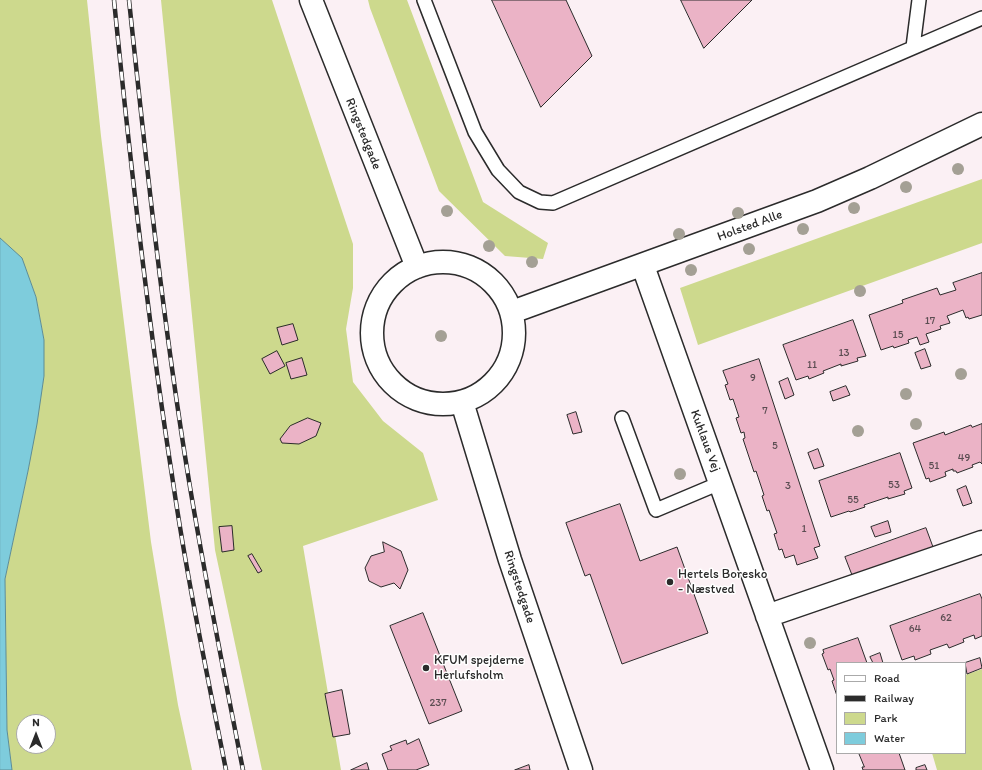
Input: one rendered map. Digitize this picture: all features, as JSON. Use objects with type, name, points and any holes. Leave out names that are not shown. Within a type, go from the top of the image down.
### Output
[{"type":"street","name":"Ringstedgade","points":[[311,0],[417,267]]},
{"type":"street","name":"Holsted Alle","points":[[512,312],[643,266],[817,201],[870,178],[982,124]]},
{"type":"street","points":[[440,262],[463,265],[470,268],[484,275],[501,291],[512,312],[514,335],[510,357],[499,377],[482,392],[462,402],[438,404],[415,398],[395,385],[381,366],[373,344],[373,320],[381,298],[396,280],[417,267],[440,262]]},
{"type":"street","name":"Kuhlaus Vej","points":[[643,266],[822,770]]},
{"type":"street","name":"Ringstedgade","points":[[462,402],[510,560],[581,770]]},
{"type":"street","points":[[767,616],[982,542]]},
{"type":"lane","points":[[424,0],[475,132],[498,170],[516,189],[528,197],[540,202],[553,204],[982,18]]},
{"type":"lane","points":[[913,47],[919,0]]},
{"type":"lane","points":[[622,418],[656,510],[720,483]]},
{"type":"green space","points":[[0,0],[87,0],[101,136],[151,542],[178,705],[192,770],[12,770],[7,730],[5,579],[28,471],[44,376],[44,340],[36,297],[22,259],[0,238]]},
{"type":"green space","points":[[161,0],[272,0],[353,244],[353,288],[346,329],[353,382],[383,421],[423,453],[438,500],[303,546],[341,770],[262,770],[215,550]]},
{"type":"green space","points":[[368,0],[407,0],[483,202],[548,243],[543,259],[505,256],[439,191]]},
{"type":"green space","points":[[982,179],[982,243],[698,345],[680,288]]},
{"type":"green space","points":[[982,669],[982,770],[937,770],[932,754],[966,754],[966,675]]},
{"type":"water","points":[[0,238],[22,258],[36,297],[44,340],[44,376],[37,424],[5,579],[7,730],[12,770],[0,770]]},
{"type":"building","points":[[492,0],[566,0],[592,56],[541,107]]},
{"type":"building","points":[[681,0],[752,0],[704,48]]},
{"type":"building","points":[[982,273],[982,315],[969,319],[968,317],[966,318],[963,310],[947,316],[950,323],[940,326],[941,329],[926,334],[929,342],[920,345],[917,337],[908,340],[909,343],[894,348],[893,346],[881,350],[869,315],[903,303],[902,300],[937,288],[940,295],[956,290],[953,283]]},
{"type":"building","points":[[853,320],[866,356],[857,358],[858,361],[841,366],[841,364],[823,371],[824,373],[809,379],[808,376],[796,380],[783,345]]},
{"type":"building","points":[[293,324],[298,340],[282,345],[277,328]]},
{"type":"building","points":[[925,349],[931,366],[921,369],[915,353]]},
{"type":"building","points":[[277,351],[285,366],[270,374],[262,359]]},
{"type":"building","points":[[302,358],[307,375],[291,379],[286,363]]},
{"type":"building","points":[[759,359],[820,546],[814,548],[818,558],[797,565],[794,555],[785,558],[782,549],[779,550],[774,534],[777,533],[769,510],[767,511],[762,496],[764,495],[756,471],[754,472],[743,439],[745,438],[744,432],[741,433],[736,418],[739,417],[733,399],[730,400],[725,385],[728,384],[723,371]]},
{"type":"building","points":[[788,378],[794,395],[785,399],[779,382]]},
{"type":"building","points":[[846,386],[850,395],[833,401],[830,392]]},
{"type":"building","points":[[576,412],[582,432],[573,434],[567,415]]},
{"type":"building","points":[[308,418],[321,423],[316,436],[299,444],[282,443],[280,439],[290,426]]},
{"type":"building","points":[[982,424],[982,464],[980,462],[972,465],[973,467],[957,473],[956,471],[953,471],[953,469],[945,472],[946,476],[930,482],[929,478],[926,479],[913,443],[944,432],[945,435],[971,425],[972,427]]},
{"type":"building","points":[[818,449],[824,466],[814,469],[808,453]]},
{"type":"building","points":[[900,453],[912,488],[904,491],[905,494],[888,499],[888,497],[864,505],[865,507],[831,517],[819,481]]},
{"type":"building","points":[[966,486],[972,503],[963,506],[957,490]]},
{"type":"building","points":[[620,504],[640,561],[677,547],[708,633],[622,664],[590,574],[585,576],[566,523]]},
{"type":"building","points":[[888,521],[891,532],[875,537],[871,527]]},
{"type":"building","points":[[232,526],[234,550],[222,552],[219,527]]},
{"type":"building","points":[[926,528],[933,547],[852,575],[845,557]]},
{"type":"building","points":[[383,542],[401,551],[408,570],[400,589],[394,583],[381,587],[369,581],[365,568],[371,556],[384,552]]},
{"type":"building","points":[[252,554],[262,571],[258,573],[248,556]]},
{"type":"building","points":[[980,594],[982,599],[982,636],[975,639],[974,635],[963,639],[964,642],[949,648],[947,644],[930,650],[931,654],[915,660],[914,656],[902,660],[890,626]]},
{"type":"building","name":"KFUM spejderne Herlufsholm","points":[[423,613],[462,711],[429,724],[390,626]]},
{"type":"building","points":[[858,638],[867,662],[836,662],[836,693],[832,681],[834,680],[830,669],[828,670],[822,654],[824,653],[823,650]]},
{"type":"building","points":[[880,653],[883,662],[872,662],[870,657]]},
{"type":"building","points":[[980,658],[982,668],[967,674],[966,663]]},
{"type":"building","points":[[342,690],[350,734],[333,737],[325,694]]},
{"type":"building","points":[[419,739],[429,765],[416,770],[388,770],[382,754],[392,750],[390,746],[406,740],[407,744]]},
{"type":"building","points":[[859,754],[899,754],[905,770],[863,770],[862,767],[864,767]]},
{"type":"building","points":[[367,763],[369,770],[351,770]]},
{"type":"building","points":[[529,765],[530,770],[515,770]]},
{"type":"building","points":[[925,765],[927,770],[916,770],[916,768]]},
{"type":"railway","points":[[114,0],[126,121],[155,362],[191,590],[226,770]]},
{"type":"railway","points":[[129,0],[171,361],[189,481],[243,770]]},
{"type":"place","name":"Hertels Boresko - Næstved","points":[[670,582]]},
{"type":"place","name":"KFUM spejderne Herlufsholm","points":[[426,668]]}]
